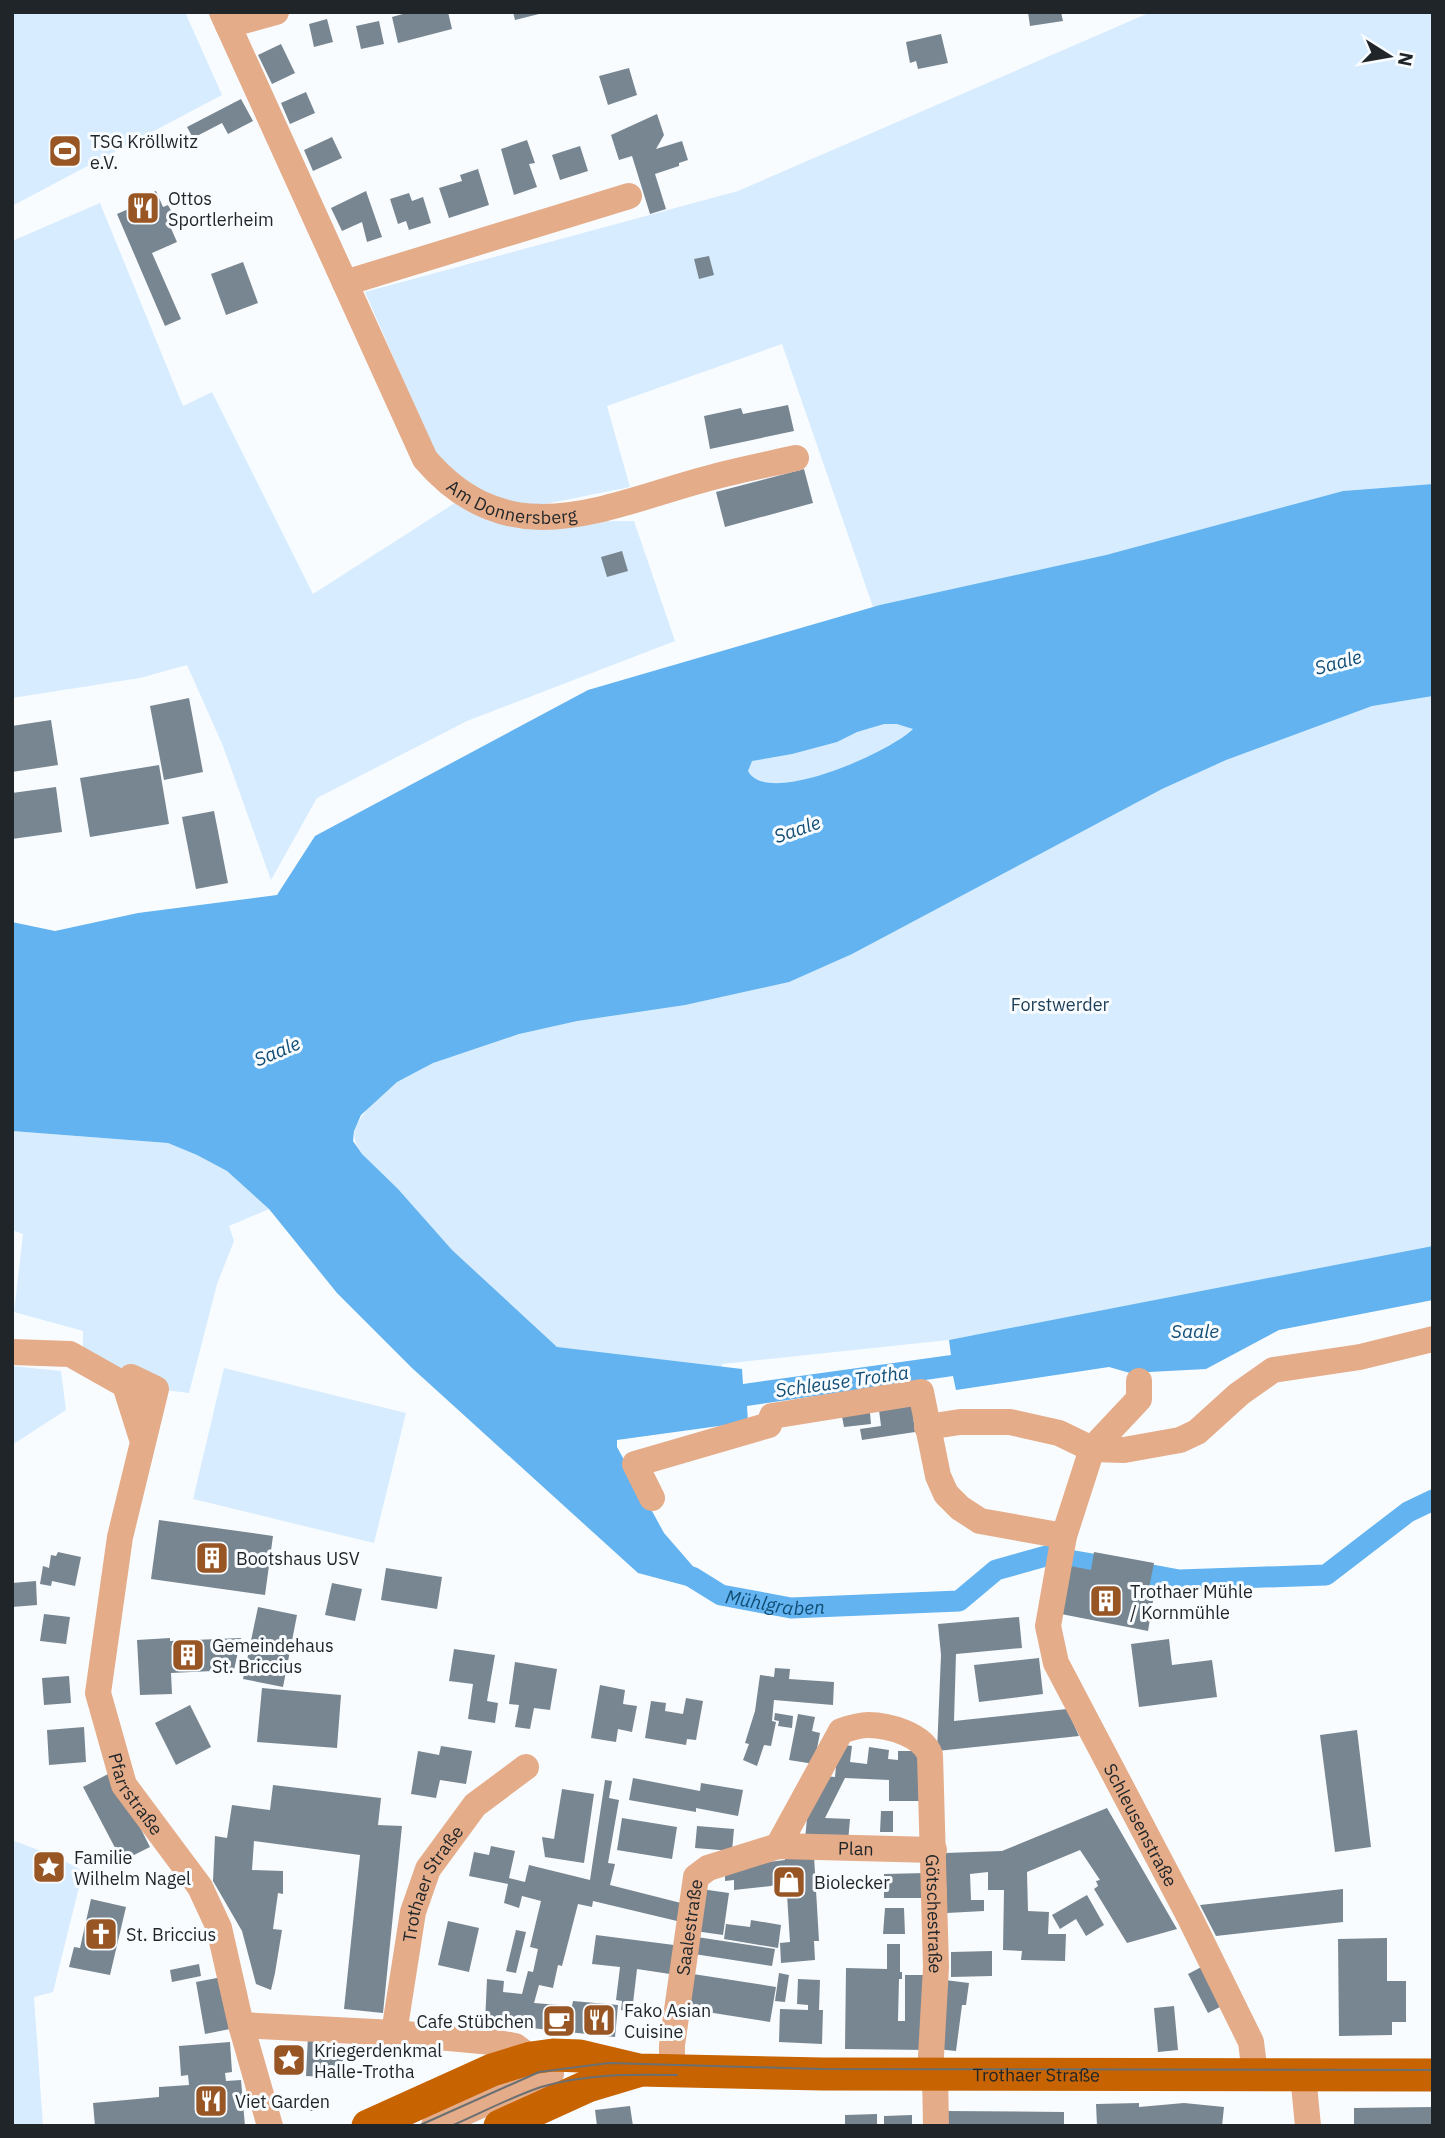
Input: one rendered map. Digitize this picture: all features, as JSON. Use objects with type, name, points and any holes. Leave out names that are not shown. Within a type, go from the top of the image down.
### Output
[{"type":"main road","name":"Trothaer Straße","points":[[368,2126],[492,2070],[536,2069],[553,2055],[584,2071],[1433,2074]]},
{"type":"main road","name":"Trothaer Straße","points":[[513,2120],[584,2071]]},
{"type":"street","points":[[225,19],[276,12]]},
{"type":"street","name":"Am Donnersberg","points":[[225,19],[425,459],[444,481],[472,499],[505,513],[541,519],[621,506],[703,480],[796,458]]},
{"type":"street","points":[[345,283],[629,197]]},
{"type":"street","points":[[927,1427],[960,1422],[1010,1422],[1059,1433],[1091,1449],[1124,1450],[1180,1440],[1197,1432],[1239,1394],[1273,1370],[1360,1357],[1433,1339]]},
{"type":"street","name":"Pfarrstraße","points":[[12,1352],[70,1354],[125,1385],[131,1377],[156,1389],[120,1537],[98,1693],[124,1785],[200,1887],[219,1928],[241,2025],[270,2126]]},
{"type":"street","points":[[1091,1449],[1139,1399],[1139,1381]]},
{"type":"street","points":[[652,1497],[633,1460],[769,1425],[771,1410],[921,1392],[938,1476],[946,1493],[960,1508],[980,1521],[1064,1536]]},
{"type":"street","name":"Schleusenstraße","points":[[1091,1449],[1064,1536],[1048,1626],[1056,1663],[1190,1918],[1251,2042],[1255,2074]]},
{"type":"street","name":"Götschestraße","points":[[778,1846],[841,1731],[866,1725],[879,1726],[925,1744],[930,1755],[934,1850],[936,1967],[933,2074],[936,2126]]},
{"type":"street","name":"Trothaer Straße","points":[[394,2033],[412,1912],[428,1869],[475,1805],[526,1767]]},
{"type":"street","name":"Plan","points":[[778,1846],[934,1850]]},
{"type":"street","name":"Saalestraße","points":[[656,2071],[672,2045],[696,1877],[708,1868],[778,1846]]},
{"type":"street","name":"Trothaer Straße","points":[[241,2025],[394,2033],[492,2042],[515,2046],[536,2069]]},
{"type":"street","points":[[434,2126],[536,2069],[539,2096],[513,2120]]},
{"type":"street","points":[[1303,2075],[1308,2126]]},
{"type":"green space","name":"TSG Kröllwitz e.V.","points":[[12,12],[185,12],[222,95],[12,206]]},
{"type":"green space","points":[[1151,12],[1433,12],[1433,484],[1343,491],[1099,557],[873,607],[782,344],[607,406],[630,487],[520,509],[480,496],[435,453],[365,292],[738,191]]},
{"type":"green space","points":[[100,203],[183,406],[212,392],[313,594],[458,501],[504,522],[634,521],[675,641],[467,721],[317,798],[271,880],[223,746],[187,665],[140,678],[12,698],[12,241]]},
{"type":"green space","name":"Forstwerder","points":[[1433,696],[1433,1252],[949,1340],[722,1364],[721,1382],[557,1347],[486,1294],[362,1154],[357,1145],[355,1131],[371,1099],[775,728],[1397,702]]},
{"type":"green space","points":[[12,1131],[168,1143],[227,1171],[269,1209],[229,1226],[234,1241],[217,1284],[189,1393],[156,1389],[83,1362],[83,1331],[14,1312],[23,1234],[12,1230]]},
{"type":"green space","points":[[12,1366],[61,1371],[66,1410],[12,1445]]},
{"type":"green space","points":[[224,1368],[406,1413],[374,1543],[193,1499]]},
{"type":"green space","points":[[12,1840],[57,1857],[83,1871],[53,1992],[34,1997],[43,2126],[12,2126]]},
{"type":"water","points":[[1433,484],[1433,696],[1372,706],[1226,760],[1162,789],[852,954],[789,982],[685,1005],[577,1021],[519,1034],[433,1063],[397,1082],[361,1115],[353,1141],[452,1250],[557,1347],[742,1369],[743,1384],[951,1355],[949,1340],[1433,1246],[1433,1300],[1279,1330],[1206,1369],[1130,1373],[1109,1367],[956,1390],[953,1376],[747,1406],[748,1422],[617,1440],[617,1447],[664,1533],[717,1594],[638,1573],[412,1368],[337,1293],[269,1209],[227,1171],[168,1143],[12,1131],[12,922],[55,931],[138,913],[277,895],[315,836],[588,690],[880,605],[1106,555],[1343,491]],"holes":[[[884,724],[897,724],[913,729],[881,750],[830,772],[803,780],[779,783],[760,781],[748,771],[752,761],[837,742],[857,732]]]},
{"type":"building","points":[[410,12],[448,12],[452,29],[398,43],[392,17]]},
{"type":"building","points":[[513,12],[543,12],[543,13],[515,20]]},
{"type":"building","points":[[1028,12],[1061,12],[1063,21],[1030,26]]},
{"type":"building","points":[[327,19],[333,42],[314,47],[309,24]]},
{"type":"building","points":[[379,21],[384,44],[361,49],[356,26]]},
{"type":"building","points":[[941,34],[948,63],[918,69],[916,61],[910,63],[906,42]]},
{"type":"building","points":[[281,44],[295,73],[272,84],[258,55]]},
{"type":"building","points":[[629,68],[637,95],[608,105],[599,76]]},
{"type":"building","points":[[306,92],[315,113],[290,124],[281,103]]},
{"type":"building","points":[[241,99],[253,121],[228,134],[222,123],[193,138],[187,127]]},
{"type":"building","points":[[657,114],[664,135],[656,149],[682,141],[688,160],[655,174],[666,209],[650,214],[632,156],[619,160],[611,135]]},
{"type":"building","points":[[332,137],[342,158],[313,171],[304,150]]},
{"type":"building","points":[[527,140],[535,163],[529,164],[537,187],[514,195],[501,149]]},
{"type":"building","points":[[580,146],[588,171],[560,180],[552,155]]},
{"type":"building","points":[[478,169],[489,205],[449,218],[439,188],[462,181],[460,175]]},
{"type":"building","points":[[156,191],[163,207],[168,205],[173,214],[166,217],[177,242],[152,253],[181,319],[165,326],[117,214],[133,207],[131,202]]},
{"type":"building","points":[[366,191],[382,237],[367,242],[362,222],[342,231],[331,208]]},
{"type":"building","points":[[409,193],[412,201],[423,197],[431,223],[409,230],[406,221],[398,224],[390,199]]},
{"type":"building","points":[[709,256],[714,275],[699,279],[694,259]]},
{"type":"building","points":[[243,262],[258,303],[226,315],[211,274]]},
{"type":"building","points":[[788,405],[794,431],[710,449],[704,416],[741,408],[743,414]]},
{"type":"building","points":[[804,469],[813,503],[725,527],[716,492]]},
{"type":"building","points":[[622,551],[628,571],[607,577],[601,557]]},
{"type":"building","points":[[189,698],[203,772],[164,780],[150,706]]},
{"type":"building","points":[[51,720],[58,765],[12,772],[12,726]]},
{"type":"building","points":[[159,765],[169,824],[90,837],[80,778]]},
{"type":"building","points":[[56,787],[62,832],[12,839],[12,793]]},
{"type":"building","points":[[214,811],[228,883],[196,889],[182,817]]},
{"type":"building","points":[[869,1402],[871,1424],[844,1427],[841,1411]]},
{"type":"building","points":[[912,1406],[915,1432],[862,1440],[860,1429],[881,1426],[879,1410]]},
{"type":"building","name":"Bootshaus USV","points":[[159,1520],[273,1536],[265,1595],[151,1579]]},
{"type":"building","points":[[58,1552],[81,1557],[75,1586],[52,1581],[51,1586],[40,1584],[43,1566],[49,1568],[51,1555],[56,1556]]},
{"type":"building","name":"Trothaer Mühle / Kornmühle","points":[[1094,1552],[1154,1563],[1149,1588],[1155,1589],[1148,1631],[1056,1613],[1065,1565],[1091,1570]]},
{"type":"building","points":[[386,1568],[442,1577],[437,1609],[381,1600]]},
{"type":"building","points":[[36,1581],[37,1605],[12,1607],[12,1583]]},
{"type":"building","points":[[332,1583],[362,1589],[355,1621],[325,1615]]},
{"type":"building","points":[[258,1607],[297,1615],[283,1687],[243,1679]]},
{"type":"building","points":[[44,1614],[70,1617],[66,1644],[40,1641]]},
{"type":"building","points":[[1019,1617],[1022,1648],[956,1654],[954,1721],[1067,1709],[1079,1736],[937,1751],[941,1655],[938,1624]]},
{"type":"building","name":"Gemeindehaus St. Briccius","points":[[170,1638],[170,1641],[241,1638],[234,1670],[171,1673],[172,1694],[140,1695],[137,1640]]},
{"type":"building","points":[[1169,1639],[1172,1665],[1212,1660],[1217,1697],[1139,1707],[1131,1644]]},
{"type":"building","points":[[454,1649],[495,1655],[487,1701],[498,1703],[495,1723],[468,1719],[473,1684],[449,1681]]},
{"type":"building","points":[[1039,1658],[1043,1694],[979,1702],[974,1665]]},
{"type":"building","points":[[515,1662],[557,1669],[550,1710],[534,1708],[530,1729],[515,1727],[519,1705],[509,1704]]},
{"type":"building","points":[[775,1668],[790,1669],[789,1679],[834,1682],[833,1705],[774,1700],[772,1721],[776,1722],[771,1746],[764,1745],[757,1766],[743,1760],[749,1744],[745,1743],[755,1711],[760,1675],[774,1677]]},
{"type":"building","points":[[69,1676],[71,1703],[44,1705],[42,1678]]},
{"type":"building","points":[[600,1685],[625,1690],[623,1704],[637,1706],[632,1732],[618,1729],[616,1742],[591,1738]]},
{"type":"building","points":[[262,1688],[341,1695],[337,1748],[257,1742]]},
{"type":"building","points":[[686,1698],[703,1701],[696,1740],[687,1739],[686,1745],[645,1738],[651,1701],[666,1703],[665,1711],[683,1714]]},
{"type":"building","points":[[190,1705],[211,1747],[176,1765],[155,1723]]},
{"type":"building","points":[[775,1713],[793,1716],[792,1728],[778,1726],[779,1721],[774,1720]]},
{"type":"building","points":[[798,1714],[815,1717],[812,1731],[820,1733],[814,1764],[789,1760]]},
{"type":"building","points":[[84,1727],[86,1762],[49,1765],[47,1730]]},
{"type":"building","points":[[1357,1730],[1371,1847],[1335,1852],[1320,1735]]},
{"type":"building","points":[[838,1744],[852,1746],[850,1762],[867,1764],[869,1747],[889,1750],[888,1759],[898,1760],[898,1751],[921,1751],[920,1801],[889,1801],[889,1780],[845,1778],[825,1818],[850,1819],[848,1842],[805,1840],[807,1818],[825,1776],[835,1777]]},
{"type":"building","points":[[441,1746],[472,1751],[466,1784],[440,1780],[436,1798],[411,1794],[418,1751],[439,1755]]},
{"type":"building","points":[[112,1772],[150,1847],[122,1861],[83,1787]]},
{"type":"building","points":[[633,1778],[700,1791],[701,1783],[743,1790],[738,1816],[696,1808],[696,1812],[629,1800]]},
{"type":"building","points":[[605,1780],[612,1781],[609,1798],[619,1800],[608,1863],[615,1864],[610,1885],[681,1903],[677,1921],[593,1901],[592,1907],[578,1904],[562,1966],[558,1965],[553,1988],[539,1985],[534,2003],[572,2006],[573,2001],[618,2005],[615,2037],[485,2023],[487,1979],[504,1981],[503,1992],[522,1994],[528,1971],[533,1972],[538,1949],[530,1947],[541,1901],[522,1896],[519,1908],[504,1903],[508,1884],[469,1876],[474,1852],[489,1855],[491,1846],[515,1851],[509,1878],[525,1882],[529,1865],[590,1880]]},
{"type":"building","points":[[273,1785],[381,1798],[378,1825],[402,1826],[383,2013],[344,2009],[360,1855],[254,1841],[252,1870],[283,1871],[283,1894],[278,1893],[273,1929],[282,1930],[271,1990],[256,1984],[242,1931],[213,1881],[215,1836],[227,1838],[232,1805],[270,1810]]},
{"type":"building","points":[[562,1789],[594,1794],[584,1863],[545,1857],[542,1837],[554,1839]]},
{"type":"building","points":[[1107,1808],[1177,1929],[1127,1943],[1094,1889],[1098,1886],[1096,1881],[1100,1880],[1080,1850],[1027,1872],[1028,1911],[1049,1912],[1048,1934],[1066,1934],[1065,1961],[1021,1960],[1022,1951],[1003,1950],[1004,1890],[988,1890],[988,1872],[970,1874],[971,1900],[984,1900],[984,1911],[947,1913],[945,1853],[1002,1851]]},
{"type":"building","points":[[881,1811],[893,1811],[893,1832],[880,1832]]},
{"type":"building","points":[[622,1818],[677,1827],[672,1859],[617,1850]]},
{"type":"building","points":[[697,1826],[734,1829],[732,1851],[695,1848]]},
{"type":"building","points":[[814,1856],[819,1941],[814,1941],[815,1960],[781,1963],[780,1943],[790,1942],[786,1879],[771,1886],[734,1890],[734,1880],[725,1881],[725,1867]]},
{"type":"building","points":[[926,1873],[926,1898],[884,1898],[884,1874]]},
{"type":"building","points":[[701,1889],[729,1893],[723,1935],[695,1931]]},
{"type":"building","points":[[1343,1889],[1343,1922],[1216,1936],[1200,1905]]},
{"type":"building","points":[[1087,1895],[1104,1925],[1086,1936],[1076,1919],[1060,1929],[1052,1915]]},
{"type":"building","name":"St. Briccius","points":[[91,1899],[126,1907],[110,1975],[69,1967],[74,1947],[80,1948]]},
{"type":"building","points":[[885,1908],[904,1908],[905,1934],[883,1934]]},
{"type":"building","points":[[751,1920],[781,1925],[778,1948],[724,1939],[726,1924],[750,1927]]},
{"type":"building","points":[[448,1921],[479,1928],[469,1972],[438,1965]]},
{"type":"building","points":[[516,1930],[526,1932],[516,1973],[506,1971]]},
{"type":"building","points":[[596,1935],[674,1945],[670,1974],[637,1969],[632,2012],[621,2010],[622,2001],[616,2000],[620,1967],[592,1964]]},
{"type":"building","points":[[697,1937],[775,1949],[772,1966],[694,1954]]},
{"type":"building","points":[[1387,1938],[1387,1981],[1406,1981],[1406,2022],[1392,2022],[1392,2035],[1339,2036],[1338,1939]]},
{"type":"building","points":[[887,1944],[900,1944],[902,1979],[899,1979],[898,2021],[905,2021],[905,1975],[928,1975],[927,2050],[845,2049],[846,1968],[887,1969]]},
{"type":"building","points":[[992,1951],[992,1976],[951,1977],[951,1952]]},
{"type":"building","points":[[199,1964],[201,1976],[172,1982],[170,1970]]},
{"type":"building","points":[[1207,1964],[1228,2003],[1208,2013],[1188,1974]]},
{"type":"building","points":[[779,1973],[789,1975],[785,2002],[775,2001]]},
{"type":"building","points":[[693,1974],[776,1987],[770,2022],[688,2009]]},
{"type":"building","points":[[222,1977],[230,2029],[205,2034],[196,1982]]},
{"type":"building","points":[[798,1979],[820,1980],[822,2044],[779,2042],[780,2009],[808,2010],[808,2005],[797,2004]]},
{"type":"building","points":[[945,1980],[969,1983],[966,2005],[962,2005],[956,2051],[937,2049]]},
{"type":"building","points":[[1174,2006],[1178,2050],[1158,2052],[1154,2008]]},
{"type":"building","points":[[308,2036],[328,2037],[327,2046],[342,2049],[345,2055],[341,2066],[335,2070],[326,2069],[326,2077],[306,2076]]},
{"type":"building","points":[[230,2042],[232,2072],[225,2073],[226,2081],[241,2080],[245,2126],[95,2126],[93,2103],[159,2097],[159,2087],[189,2085],[188,2075],[181,2076],[179,2046]]},
{"type":"building","points":[[308,2097],[315,2099],[317,2106],[312,2111],[305,2110],[302,2102]]},
{"type":"building","points":[[1139,2103],[1139,2107],[1184,2103],[1224,2107],[1222,2126],[1097,2126],[1096,2104]]},
{"type":"building","points":[[630,2106],[633,2126],[597,2126],[595,2110]]},
{"type":"building","points":[[1433,2107],[1433,2126],[1354,2126],[1354,2108]]},
{"type":"building","points":[[945,2111],[1064,2112],[1064,2126],[945,2126]]},
{"type":"building","points":[[877,2114],[877,2126],[845,2126],[845,2115]]},
{"type":"building","points":[[912,2115],[912,2126],[884,2126],[884,2116]]},
{"type":"waterway","name":"Mühlgraben","points":[[1152,1575],[1179,1580],[1326,1575],[1408,1512],[1433,1500]]},
{"type":"waterway","name":"Mühlgraben","points":[[692,1577],[721,1595],[791,1608],[959,1601],[996,1570],[1046,1556],[1092,1564]]},
{"type":"tram line","points":[[418,2126],[539,2072],[609,2063],[821,2069],[1433,2070]]},
{"type":"tram line","points":[[451,2126],[518,2095],[558,2083],[608,2076],[677,2075]]},
{"type":"place","name":"TSG Kröllwitz e.V.","points":[[65,151]]},
{"type":"place","name":"Ottos Sportlerheim","points":[[143,208]]},
{"type":"place","name":"Bootshaus USV","points":[[212,1558]]},
{"type":"place","name":"Trothaer Mühle / Kornmühle","points":[[1106,1601]]},
{"type":"place","name":"Gemeindehaus St. Briccius","points":[[188,1655]]},
{"type":"place","name":"Familie Wilhelm Nagel","points":[[49,1867]]},
{"type":"place","name":"Biolecker","points":[[789,1882]]},
{"type":"place","name":"St. Briccius","points":[[101,1934]]},
{"type":"place","name":"Fako Asian Cuisine","points":[[599,2020]]},
{"type":"place","name":"Cafe Stübchen","points":[[559,2021]]},
{"type":"place","name":"Kriegerdenkmal Halle-Trotha","points":[[289,2060]]},
{"type":"place","name":"Viet Garden","points":[[211,2101]]},
{"type":"water label","name":"Saale","points":[[1338,662]]},
{"type":"water label","name":"Saale","points":[[797,829]]},
{"type":"water label","name":"Saale","points":[[277,1051]]},
{"type":"water label","name":"Saale","points":[[1195,1331]]},
{"type":"water label","name":"Schleuse Trotha","points":[[842,1381]]}]
